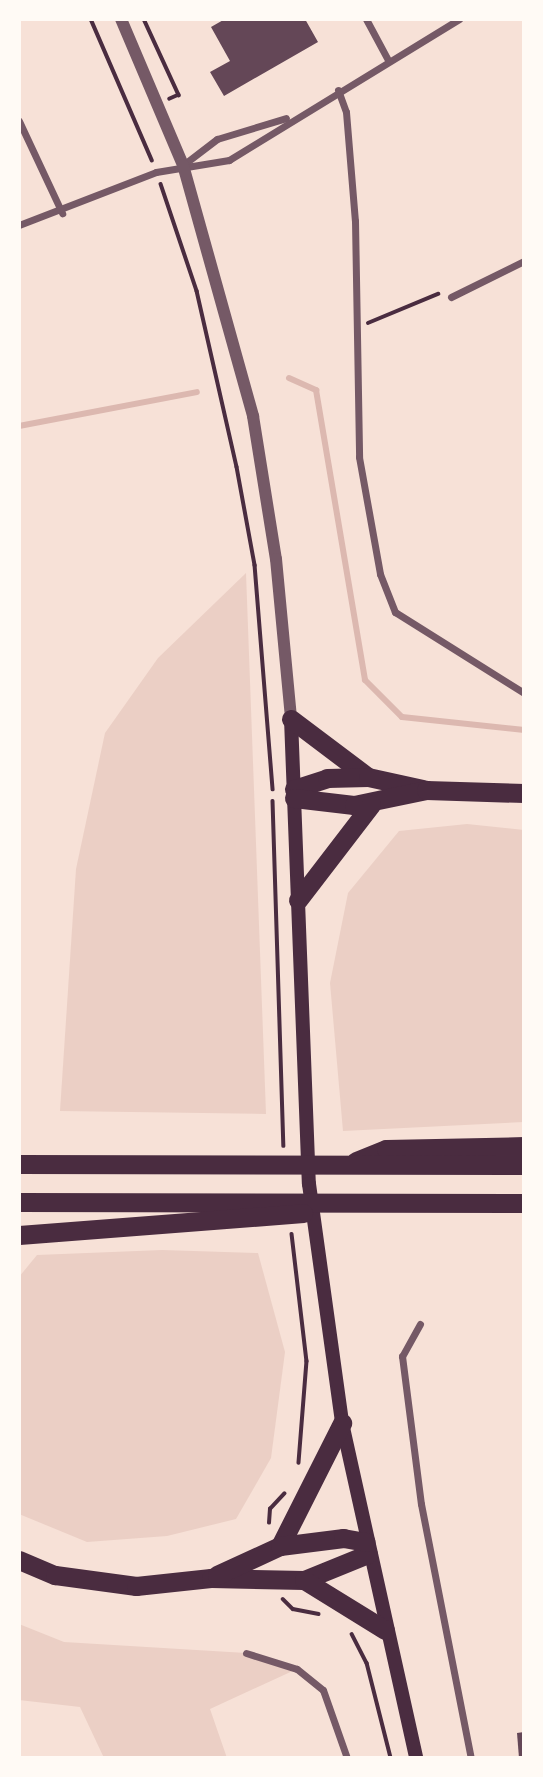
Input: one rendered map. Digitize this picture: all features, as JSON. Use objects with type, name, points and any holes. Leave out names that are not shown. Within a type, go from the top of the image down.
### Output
[{"type":"highway","points":[[291,719],[368,777]]},
{"type":"highway","points":[[294,793],[327,778],[368,777],[426,790],[524,793]]},
{"type":"highway","points":[[294,793],[315,805],[371,805],[426,790]]},
{"type":"highway","points":[[298,900],[371,805]]},
{"type":"highway","points":[[344,1166],[386,1149],[524,1146]]},
{"type":"highway","points":[[19,1164],[524,1165]]},
{"type":"highway","points":[[19,1202],[341,1205],[524,1203]]},
{"type":"highway","points":[[19,1235],[68,1227],[268,1220],[341,1205]]},
{"type":"highway","points":[[280,1546],[342,1423]]},
{"type":"highway","points":[[211,1578],[280,1546],[343,1538],[367,1548]]},
{"type":"highway","points":[[19,1560],[98,1583],[176,1585],[211,1578],[304,1580],[367,1548]]},
{"type":"highway","points":[[304,1580],[385,1630]]},
{"type":"main road","points":[[291,719],[303,1083],[322,1286],[342,1423],[385,1630],[416,1758]]},
{"type":"street","points":[[366,19],[388,60]]},
{"type":"street","points":[[19,225],[62,213],[156,172],[183,165],[229,160],[292,117],[459,19]]},
{"type":"street","points":[[119,22],[183,165],[253,416],[276,559],[291,719]]},
{"type":"street","points":[[338,90],[346,111],[352,180],[355,325],[366,518],[395,612],[524,693]]},
{"type":"street","points":[[183,165],[217,139],[292,117]]},
{"type":"street","points":[[19,121],[62,213]]},
{"type":"street","points":[[451,297],[524,261]]},
{"type":"street","points":[[420,1324],[402,1356],[421,1504],[471,1758]]},
{"type":"street","points":[[246,1653],[297,1669],[323,1690],[346,1758]]},
{"type":"path","points":[[91,19],[136,113],[197,291],[255,565],[273,782],[280,1084]]},
{"type":"path","points":[[144,19],[179,95]]},
{"type":"path","points":[[355,325],[383,321],[438,294],[451,297]]},
{"type":"shaded area","points":[[246,573],[266,1114],[60,1111],[76,869],[105,733],[158,658]]},
{"type":"shaded area","points":[[467,824],[524,830],[524,1122],[343,1131],[330,983],[348,893],[399,831]]},
{"type":"shaded area","points":[[162,1250],[258,1253],[285,1352],[271,1458],[236,1519],[167,1536],[87,1542],[19,1514],[19,1277],[37,1255]]},
{"type":"shaded area","points":[[19,1624],[64,1642],[246,1653],[297,1669],[210,1709],[227,1758],[104,1758],[80,1707],[19,1700]]},
{"type":"building","points":[[225,19],[305,19],[318,42],[224,96],[210,72],[230,61],[211,27]]},
{"type":"building","points":[[524,1732],[524,1758],[519,1758],[517,1733]]},
{"type":"waterway","points":[[289,378],[316,390],[365,680],[402,717],[524,730]]},
{"type":"waterway","points":[[19,426],[197,392]]}]
